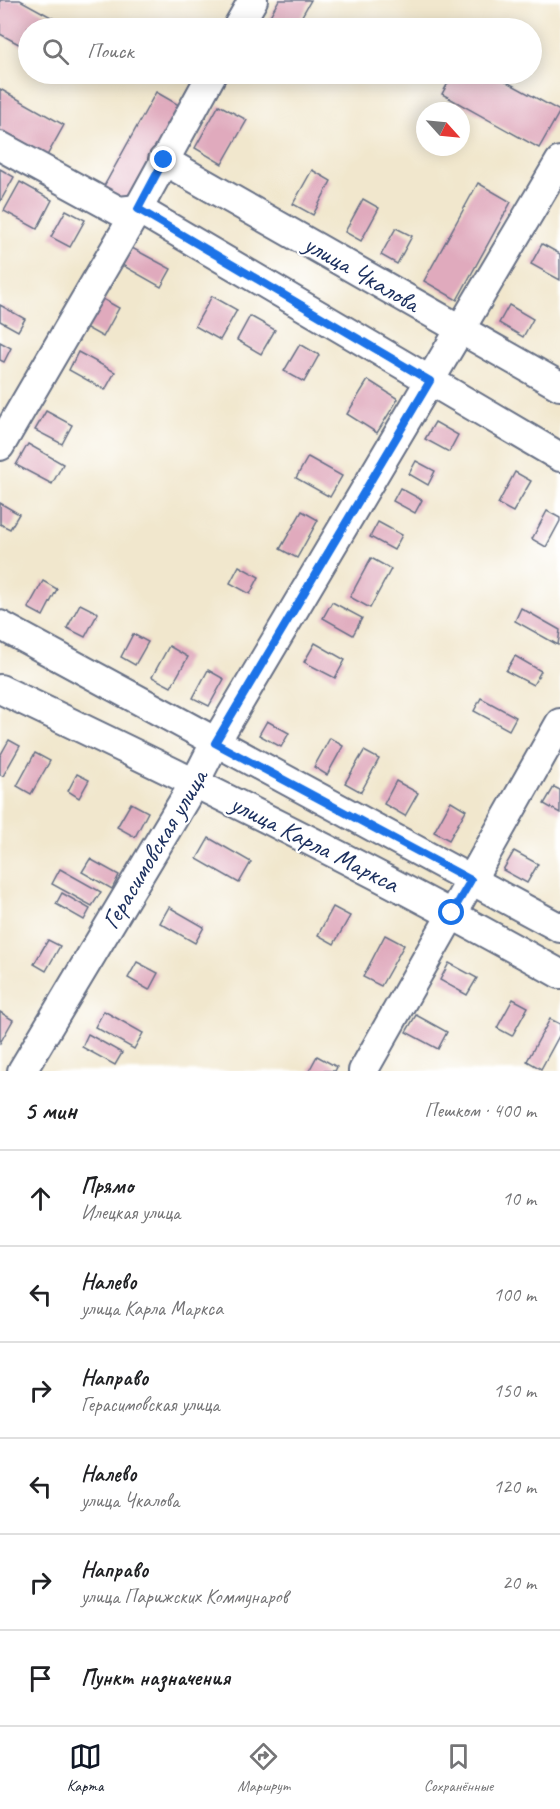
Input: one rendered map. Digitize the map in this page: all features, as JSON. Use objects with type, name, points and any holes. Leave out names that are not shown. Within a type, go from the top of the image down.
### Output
[{"type":"street","points":[[243,18],[253,0]]},
{"type":"street","points":[[0,446],[138,209],[206,84]]},
{"type":"street","points":[[0,146],[119,211],[138,209],[560,457]]},
{"type":"street","name":"улица Чкалова","points":[[164,160],[560,386]]},
{"type":"street","name":"Герасимовская улица","points":[[22,1071],[195,782],[215,743],[560,161]]},
{"type":"street","name":"улица Карла Маркса","points":[[0,625],[560,928]]},
{"type":"street","name":"улица Карла Маркса","points":[[0,690],[195,782],[452,913],[560,974]]},
{"type":"street","points":[[363,1071],[560,723]]},
{"type":"building","points":[[0,0],[20,0],[53,18],[18,18],[18,44],[0,34]]},
{"type":"building","points":[[279,0],[311,0],[301,18],[269,18]]},
{"type":"building","points":[[448,84],[510,84],[560,111],[539,148],[470,110],[470,102],[456,102],[442,94]]},
{"type":"building","points":[[0,89],[64,125],[44,161],[0,136]]},
{"type":"building","points":[[156,92],[184,108],[131,204],[103,188]]},
{"type":"building","points":[[219,105],[247,120],[222,164],[195,148]]},
{"type":"building","points":[[0,169],[14,177],[0,202]]},
{"type":"building","points":[[312,170],[331,181],[313,215],[293,204]]},
{"type":"building","points":[[20,182],[52,200],[37,229],[4,211]]},
{"type":"building","points":[[478,183],[511,202],[457,300],[424,281]]},
{"type":"building","points":[[363,199],[379,208],[361,241],[345,232]]},
{"type":"building","points":[[66,210],[85,220],[70,247],[51,237]]},
{"type":"building","points":[[396,228],[412,236],[397,264],[381,255]]},
{"type":"building","points":[[542,244],[560,254],[560,280],[531,264]]},
{"type":"building","points":[[132,248],[171,269],[161,287],[122,265]]},
{"type":"building","points":[[212,296],[237,310],[220,340],[195,326]]},
{"type":"building","points":[[101,298],[119,308],[103,337],[85,327]]},
{"type":"building","points":[[0,305],[25,319],[18,331],[0,321]]},
{"type":"building","points":[[509,305],[533,319],[523,337],[499,323]]},
{"type":"building","points":[[250,316],[275,330],[261,354],[237,340]]},
{"type":"building","points":[[0,342],[11,348],[4,362],[0,360]]},
{"type":"building","points":[[300,344],[319,355],[304,382],[284,371]]},
{"type":"building","points":[[78,352],[115,372],[105,390],[69,370]]},
{"type":"building","points":[[368,380],[398,399],[377,433],[347,414]]},
{"type":"building","points":[[46,411],[72,425],[62,444],[35,430]]},
{"type":"building","points":[[435,422],[458,435],[449,452],[425,439]]},
{"type":"building","points":[[28,444],[63,464],[52,484],[16,465]]},
{"type":"building","points":[[308,457],[342,476],[330,497],[296,478]]},
{"type":"building","points":[[416,461],[435,471],[428,485],[409,474]]},
{"type":"building","points":[[515,472],[531,481],[513,512],[498,504]]},
{"type":"building","points":[[400,488],[422,500],[415,513],[393,501]]},
{"type":"building","points":[[0,503],[19,514],[10,529],[0,524]]},
{"type":"building","points":[[302,511],[318,520],[297,558],[280,549]]},
{"type":"building","points":[[547,511],[560,518],[560,521],[546,547],[532,539]]},
{"type":"building","points":[[378,522],[402,535],[394,550],[370,537]]},
{"type":"building","points":[[371,558],[391,569],[370,608],[350,597]]},
{"type":"building","points":[[239,566],[259,577],[250,594],[230,583]]},
{"type":"building","points":[[43,581],[57,589],[43,616],[28,608]]},
{"type":"building","points":[[332,602],[362,618],[353,635],[323,618]]},
{"type":"building","points":[[80,604],[98,613],[85,637],[67,628]]},
{"type":"building","points":[[521,608],[560,630],[558,645],[515,621]]},
{"type":"building","points":[[133,634],[148,642],[135,665],[121,657]]},
{"type":"building","points":[[315,643],[345,660],[335,678],[304,662]]},
{"type":"building","points":[[169,646],[188,657],[171,687],[152,677]]},
{"type":"building","points":[[515,656],[541,671],[533,685],[506,671]]},
{"type":"building","points":[[208,670],[224,679],[209,706],[193,698]]},
{"type":"building","points":[[481,698],[516,717],[509,730],[474,711]]},
{"type":"building","points":[[267,721],[289,733],[281,747],[259,735]]},
{"type":"building","points":[[330,738],[343,746],[327,775],[314,767]]},
{"type":"building","points":[[9,740],[20,746],[3,776],[0,775],[0,756]]},
{"type":"building","points":[[364,751],[379,759],[361,792],[345,783]]},
{"type":"building","points":[[35,753],[50,761],[31,794],[17,786]]},
{"type":"building","points":[[77,774],[89,780],[79,798],[68,791]]},
{"type":"building","points":[[396,781],[418,793],[405,816],[384,804]]},
{"type":"building","points":[[554,787],[560,790],[560,813],[544,804]]},
{"type":"building","points":[[451,801],[466,810],[449,840],[434,832]]},
{"type":"building","points":[[131,803],[148,812],[135,837],[117,827]]},
{"type":"building","points":[[209,838],[251,862],[239,883],[197,859]]},
{"type":"building","points":[[514,851],[538,864],[527,883],[503,870]]},
{"type":"building","points":[[90,859],[119,875],[112,889],[82,872]]},
{"type":"building","points":[[60,869],[101,892],[92,906],[52,884]]},
{"type":"building","points":[[62,893],[90,909],[84,920],[56,904]]},
{"type":"building","points":[[169,907],[204,927],[195,943],[160,923]]},
{"type":"building","points":[[333,907],[350,916],[334,944],[318,935]]},
{"type":"building","points":[[385,935],[404,945],[381,986],[363,977]]},
{"type":"building","points":[[48,940],[60,946],[46,971],[34,964]]},
{"type":"building","points":[[137,962],[158,973],[149,990],[128,978]]},
{"type":"building","points":[[449,963],[477,978],[467,995],[440,980]]},
{"type":"building","points":[[513,999],[528,1007],[512,1036],[497,1028]]},
{"type":"building","points":[[104,1011],[143,1033],[134,1049],[95,1027]]},
{"type":"building","points":[[0,1012],[13,1020],[0,1043]]},
{"type":"building","points":[[416,1015],[447,1032],[438,1049],[406,1032]]},
{"type":"building","points":[[550,1019],[560,1024],[560,1034],[541,1069],[527,1061]]},
{"type":"building","points":[[88,1034],[122,1053],[115,1065],[82,1047]]},
{"type":"building","points":[[317,1056],[337,1067],[335,1071],[309,1071]]},
{"type":"route","points":[[164,160],[138,209],[430,381],[215,743],[471,880],[452,913]]}]
